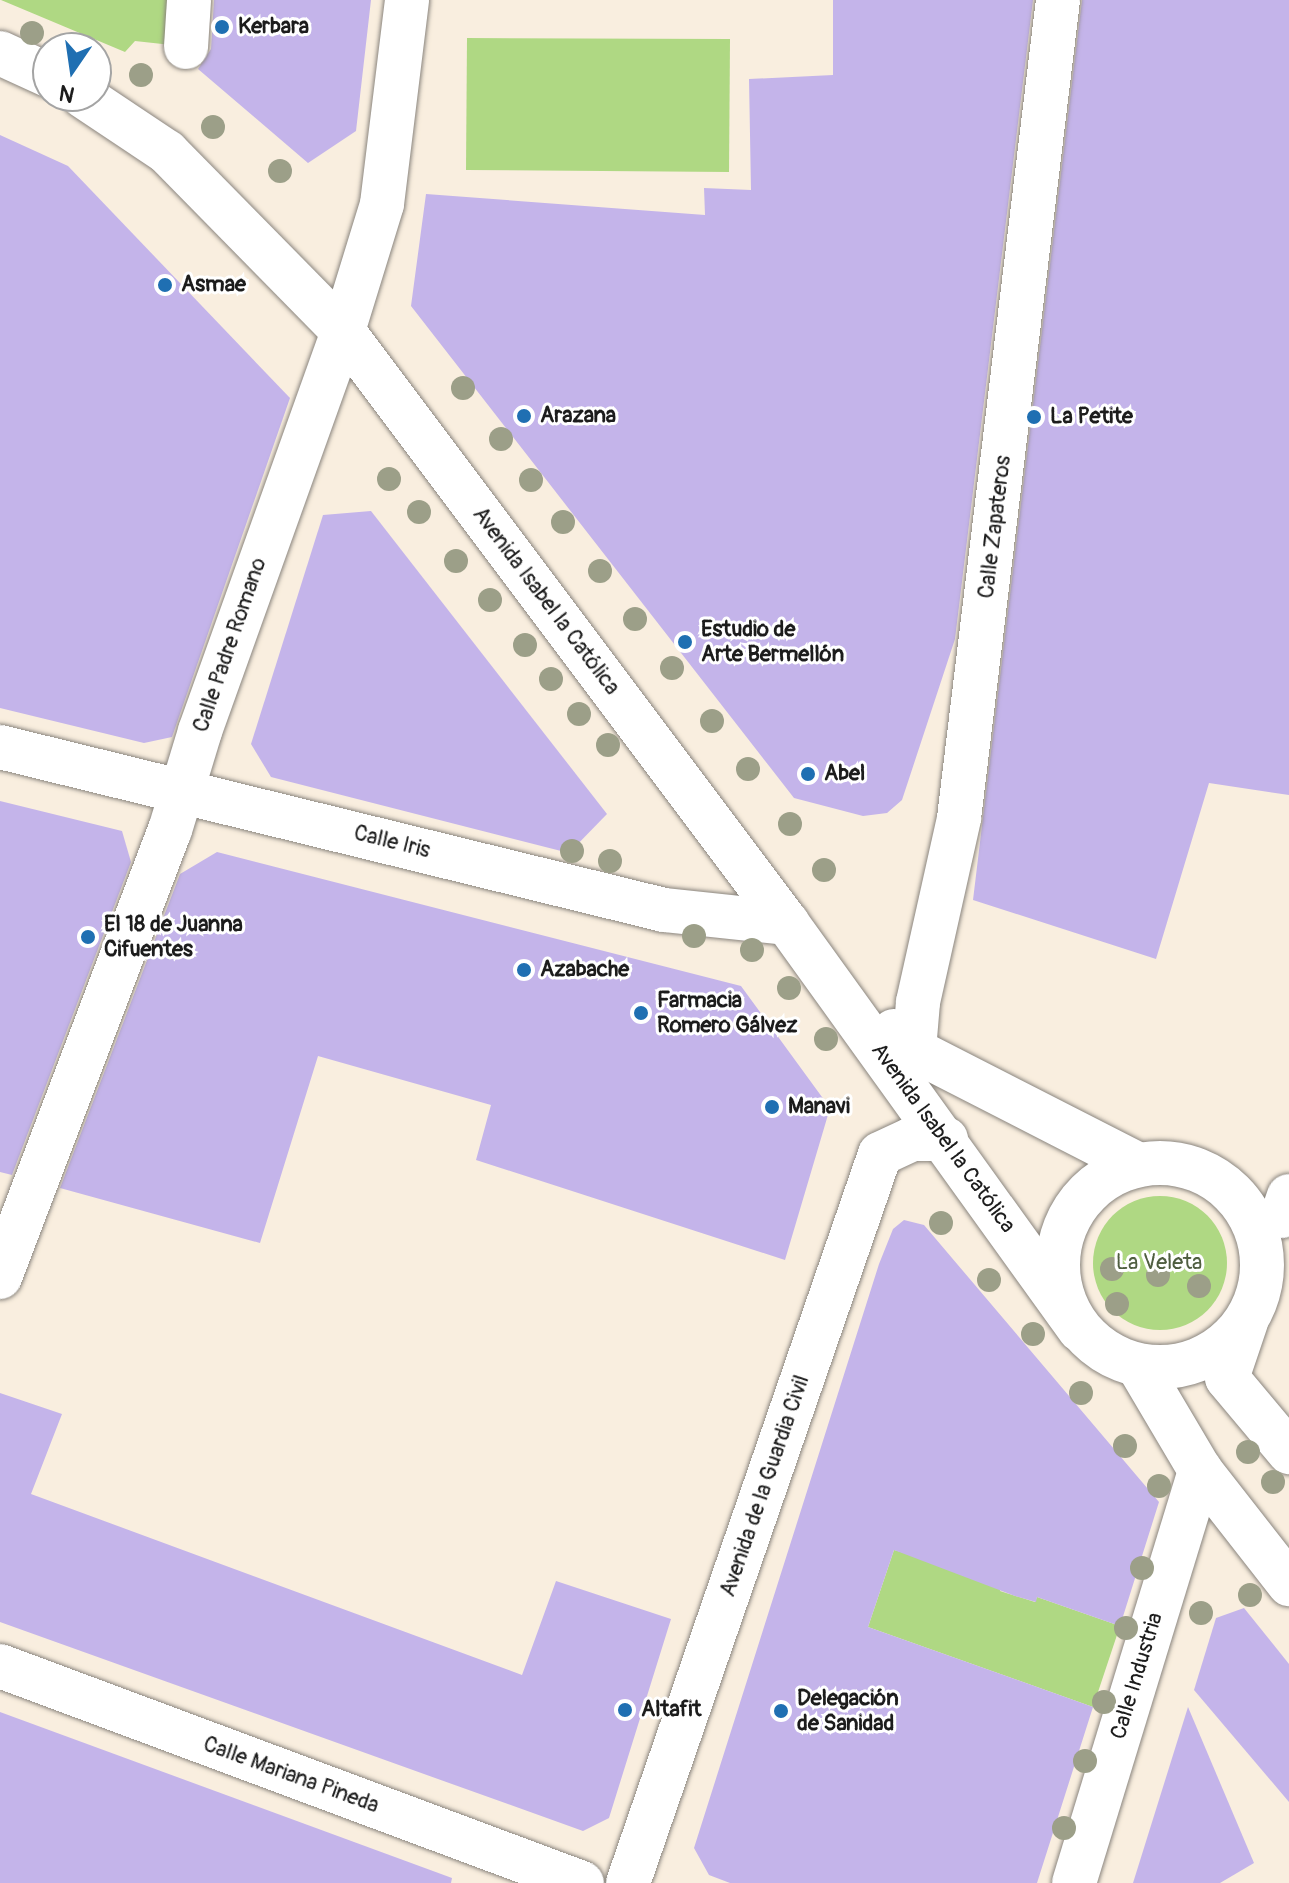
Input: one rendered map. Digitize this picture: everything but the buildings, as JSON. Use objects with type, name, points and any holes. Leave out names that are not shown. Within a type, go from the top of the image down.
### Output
[{"type":"street","points":[[186,47],[189,0]]},
{"type":"street","name":"Calle Padre Romano","points":[[0,1277],[181,790],[343,331],[382,204],[407,0]]},
{"type":"street","name":"Calle Zapateros","points":[[914,1050],[918,1002],[959,818],[1058,0]]},
{"type":"street","points":[[0,53],[32,68]]},
{"type":"street","name":"Avenida Isabel la Católica","points":[[107,112],[167,152],[343,331],[795,934],[946,1139],[1080,1330]]},
{"type":"street","name":"Calle Iris","points":[[0,747],[664,910],[795,934]]},
{"type":"street","name":"Avenida Isabel la Católica","points":[[795,934],[914,1050],[1137,1164]]},
{"type":"street","name":"Avenida de la Guardia Civil","points":[[628,1883],[880,1154],[912,1139],[946,1139]]},
{"type":"street","points":[[1246,1322],[1228,1342],[1198,1360],[1139,1367],[1118,1358],[1080,1330],[1063,1299],[1059,1246],[1071,1213],[1094,1186],[1137,1164],[1172,1162],[1208,1173],[1236,1195],[1279,1212],[1261,1243],[1260,1290],[1227,1378],[1289,1452]]},
{"type":"street","points":[[1139,1367],[1200,1470],[1289,1584]]},
{"type":"street","name":"Calle Industria","points":[[1074,1883],[1200,1470]]},
{"type":"street","name":"Calle Mariana Pineda","points":[[0,1666],[582,1883]]},
{"type":"green space","points":[[1,0],[203,0],[199,48],[135,41],[125,52],[112,47],[112,32],[77,32]]},
{"type":"green space","points":[[467,38],[730,39],[729,172],[466,170]]},
{"type":"green space","name":"La Veleta","points":[[1160,1196],[1186,1201],[1207,1216],[1222,1237],[1227,1263],[1222,1289],[1207,1310],[1186,1325],[1160,1330],[1134,1325],[1113,1310],[1098,1289],[1093,1263],[1098,1237],[1113,1216],[1134,1201]]},
{"type":"green space","points":[[894,1550],[1002,1581],[1000,1591],[1035,1602],[1037,1597],[1120,1626],[1093,1707],[868,1627]]},
{"type":"place","name":"Kerbara","points":[[222,27]]},
{"type":"place","name":"Asmae","points":[[165,285]]},
{"type":"place","name":"Arazana","points":[[524,416]]},
{"type":"place","name":"La Petite","points":[[1034,417]]},
{"type":"place","name":"Estudio de Arte Bermellón","points":[[685,642]]},
{"type":"place","name":"Abel","points":[[808,774]]},
{"type":"place","name":"El 18 de Juanna Cifuentes","points":[[88,937]]},
{"type":"place","name":"Azabache","points":[[524,970]]},
{"type":"place","name":"Farmacia Romero Gálvez","points":[[641,1013]]},
{"type":"place","name":"Manavi","points":[[772,1107]]},
{"type":"place","name":"Altafit","points":[[625,1710]]},
{"type":"place","name":"Delegación de Sanidad","points":[[781,1711]]}]
